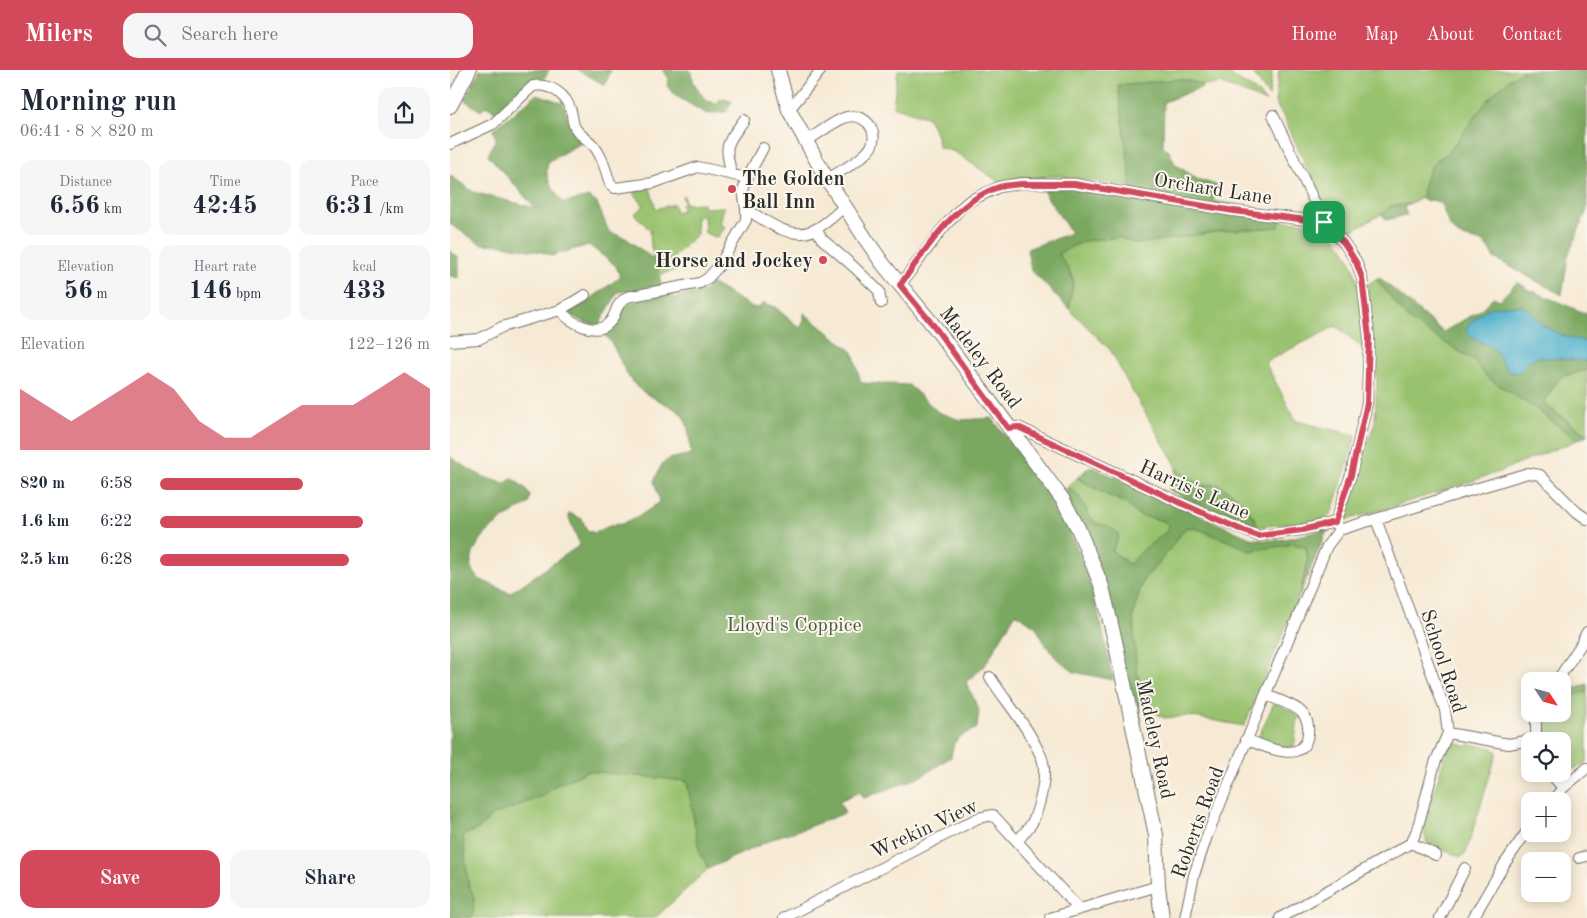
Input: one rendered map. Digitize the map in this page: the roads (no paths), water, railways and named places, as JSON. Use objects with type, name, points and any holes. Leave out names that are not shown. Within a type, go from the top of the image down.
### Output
[{"type":"main road","points":[[450,106],[470,70]]},
{"type":"main road","name":"Madeley Road","points":[[778,70],[789,110],[864,238],[934,326],[1063,500],[1092,560],[1102,587],[1115,641],[1156,835],[1158,886],[1162,918]]},
{"type":"street","points":[[789,110],[820,70]]},
{"type":"street","points":[[450,144],[494,124],[533,86],[542,84],[563,96],[568,103],[578,133],[592,143],[597,150],[610,184],[615,188],[653,183],[698,167],[747,178]]},
{"type":"street","name":"Orchard Lane","points":[[1273,114],[1324,222],[1344,243],[1356,262],[1362,278],[1369,337],[1367,403],[1351,475],[1337,526]]},
{"type":"street","points":[[807,141],[846,117],[855,116],[871,125],[874,132],[874,143],[867,153],[828,179]]},
{"type":"street","points":[[732,174],[727,158],[727,147],[744,120]]},
{"type":"street","points":[[560,310],[566,318],[573,322],[586,327],[600,329],[608,324],[618,304],[627,297],[700,282],[708,278],[720,266],[746,220],[743,190],[747,178],[763,148]]},
{"type":"street","name":"Orchard Lane","points":[[900,285],[943,228],[962,208],[970,201],[999,187],[1074,184],[1234,211],[1324,222]]},
{"type":"street","points":[[746,209],[783,230],[795,234],[803,234],[816,229],[845,206]]},
{"type":"street","points":[[816,229],[822,239],[879,291],[881,303]]},
{"type":"street","points":[[450,341],[479,339],[502,327],[560,310],[585,295]]},
{"type":"street","name":"Harris's Lane","points":[[1008,428],[1018,427],[1185,505],[1258,536],[1376,519],[1528,473],[1540,476],[1577,512],[1587,518]]},
{"type":"street","name":"School Road","points":[[1376,519],[1445,710],[1448,733],[1435,762],[1417,830],[1411,843]]},
{"type":"street","name":"Roberts Road","points":[[1185,918],[1194,875],[1207,836],[1246,739],[1337,526]]},
{"type":"street","points":[[1563,672],[1587,632]]},
{"type":"street","points":[[990,677],[1002,696],[1018,715],[1043,762],[1043,788],[1037,807],[1032,822],[1018,841]]},
{"type":"street","points":[[1246,739],[1276,751],[1292,752],[1303,747],[1308,738],[1309,727],[1301,711],[1266,695]]},
{"type":"street","points":[[1448,733],[1509,744],[1521,742]]},
{"type":"street","points":[[1560,792],[1587,768]]},
{"type":"street","points":[[1558,782],[1563,788]]},
{"type":"street","name":"Wrekin View","points":[[784,918],[978,818],[993,815],[1080,909]]},
{"type":"street","points":[[1473,918],[1505,863],[1521,840]]},
{"type":"street","points":[[1280,918],[1411,843],[1436,855]]},
{"type":"street","points":[[1440,918],[1465,868]]},
{"type":"street","points":[[1050,918],[1158,886]]},
{"type":"water","points":[[1496,306],[1521,306],[1530,311],[1542,325],[1564,336],[1587,343],[1587,361],[1538,357],[1526,363],[1518,373],[1513,372],[1505,367],[1492,347],[1468,334],[1467,327],[1486,310]]},
{"type":"place","name":"The Golden Ball Inn","points":[[732,189]]},
{"type":"place","name":"Horse and Jockey","points":[[823,260]]},
{"type":"park label","name":"Lloyd's Coppice","points":[[794,624]]}]
